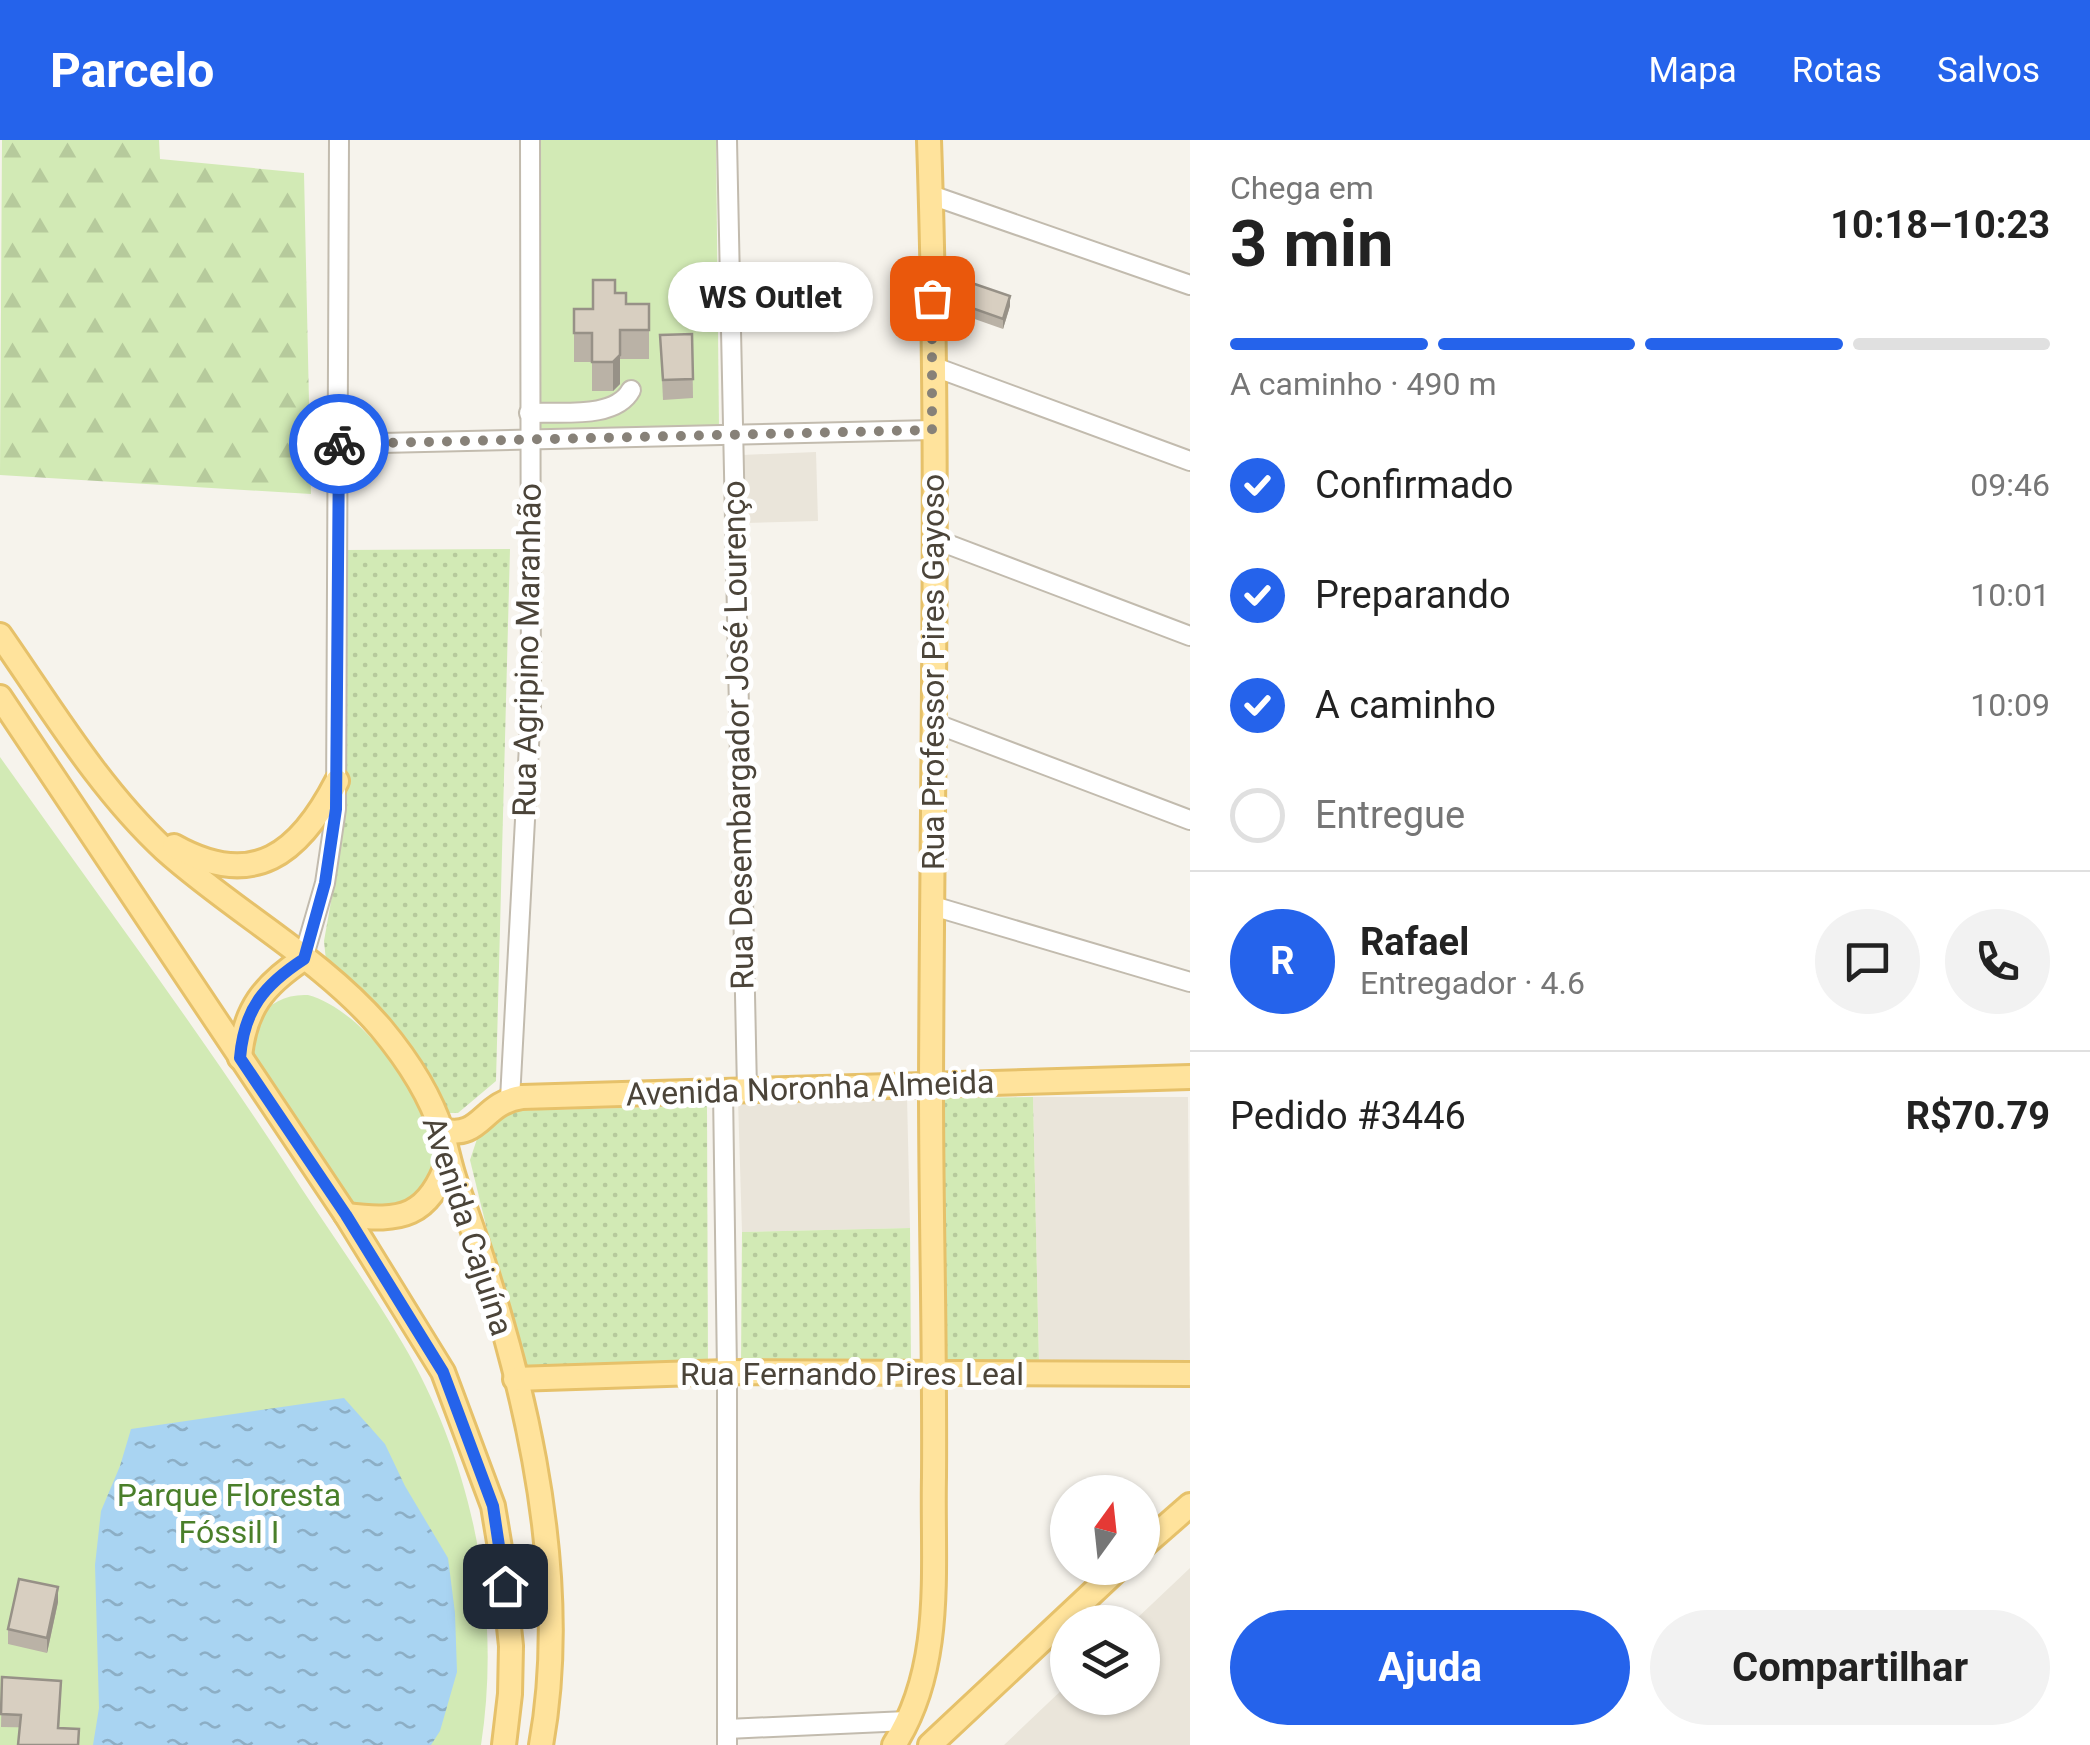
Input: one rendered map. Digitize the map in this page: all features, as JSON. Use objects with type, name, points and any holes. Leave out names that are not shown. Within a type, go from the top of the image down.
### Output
[{"type":"main road","name":"Rua Professor Pires Gayoso","points":[[894,1745],[908,1721],[927,1662],[932,1618],[934,539],[929,140]]},
{"type":"main road","name":"Avenida Cajuína","points":[[0,634],[138,824],[198,877],[344,990],[381,1028],[418,1078],[442,1130],[448,1161],[492,1294],[539,1491],[550,1674],[541,1745]]},
{"type":"main road","points":[[0,697],[346,1215],[443,1372],[493,1506],[511,1646],[504,1745]]},
{"type":"main road","points":[[138,824],[202,859],[222,865],[254,865],[278,856],[297,841],[319,815],[337,781]]},
{"type":"main road","points":[[240,1058],[244,1028],[256,1003],[274,978],[304,959]]},
{"type":"main road","name":"Avenida Noronha Almeida","points":[[510,1099],[1190,1076]]},
{"type":"main road","points":[[442,1130],[458,1134],[472,1128],[496,1105],[510,1099]]},
{"type":"main road","points":[[346,1215],[377,1219],[413,1211],[432,1197],[448,1161]]},
{"type":"main road","name":"Rua Fernando Pires Leal","points":[[515,1379],[728,1372],[1190,1374]]},
{"type":"main road","points":[[1160,1531],[1190,1504]]},
{"type":"main road","points":[[930,1745],[1101,1585]]},
{"type":"street","points":[[304,959],[325,883],[337,781],[339,140]]},
{"type":"street","name":"Rua Agripino Maranhão","points":[[510,1099],[532,708],[530,140]]},
{"type":"street","name":"Rua Desembargador José Lourenço","points":[[727,140],[735,1091],[728,1372],[727,1737]]},
{"type":"street","points":[[931,195],[1190,285]]},
{"type":"street","points":[[932,366],[1190,461]]},
{"type":"street","points":[[529,413],[605,410],[620,403],[631,390]]},
{"type":"street","points":[[339,444],[932,430]]},
{"type":"street","points":[[934,539],[1190,636]]},
{"type":"street","points":[[934,723],[1190,820]]},
{"type":"street","points":[[934,906],[1190,982]]},
{"type":"street","points":[[727,1737],[908,1721]]},
{"type":"shaded area","points":[[816,452],[818,521],[744,523],[742,455]]},
{"type":"shaded area","points":[[907,1096],[910,1228],[742,1232],[738,1099]]},
{"type":"shaded area","points":[[1033,1097],[1188,1097],[1190,1364],[1039,1364]]},
{"type":"shaded area","points":[[1190,1568],[1190,1745],[1004,1745],[1050,1701],[1050,1715],[1160,1715],[1160,1605],[1151,1605]]},
{"type":"green space","points":[[2,140],[159,140],[160,159],[304,173],[311,494],[0,475]]},
{"type":"green space","points":[[535,140],[716,140],[719,428],[534,430]]},
{"type":"green space","points":[[510,549],[496,1081],[458,1113],[448,1113],[327,971],[324,941],[341,845],[344,550]]},
{"type":"green space","name":"Parque Floresta Fóssil I","points":[[0,757],[249,1109],[374,1297],[427,1390],[464,1487],[484,1590],[487,1694],[481,1745],[0,1745]]},
{"type":"green space","points":[[308,995],[351,1019],[392,1062],[408,1088],[430,1139],[433,1162],[431,1177],[414,1199],[386,1209],[372,1209],[345,1199],[248,1051],[253,1028],[266,1010],[285,998]]},
{"type":"green space","points":[[1033,1097],[1039,1364],[947,1365],[944,1098]]},
{"type":"green space","points":[[707,1106],[708,1367],[520,1365],[470,1160],[478,1136],[501,1111]]},
{"type":"green space","points":[[910,1228],[911,1365],[741,1365],[742,1232]]},
{"type":"water","points":[[344,1398],[385,1444],[448,1558],[457,1672],[440,1731],[431,1745],[93,1745],[99,1708],[95,1565],[101,1511],[131,1429]]},
{"type":"building","points":[[960,279],[1010,296],[1003,319],[952,301]]},
{"type":"building","points":[[593,280],[615,280],[615,293],[626,293],[626,304],[649,304],[649,330],[620,330],[620,355],[613,362],[592,362],[592,333],[574,333],[574,309],[593,309]]},
{"type":"building","points":[[692,334],[693,379],[663,380],[660,335]]},
{"type":"building","points":[[19,1579],[58,1587],[47,1638],[8,1629]]},
{"type":"building","points":[[2,1677],[61,1681],[58,1728],[79,1729],[78,1745],[18,1745],[21,1715],[1,1714]]},
{"type":"way so far","points":[[339,444],[932,430],[932,298]]},
{"type":"place","name":"WS Outlet","points":[[932,298]]},
{"type":"route","points":[[339,444],[337,781],[333,838],[304,959],[274,978],[256,1003],[244,1028],[240,1058],[346,1215],[443,1372],[493,1506],[505,1586]]}]
